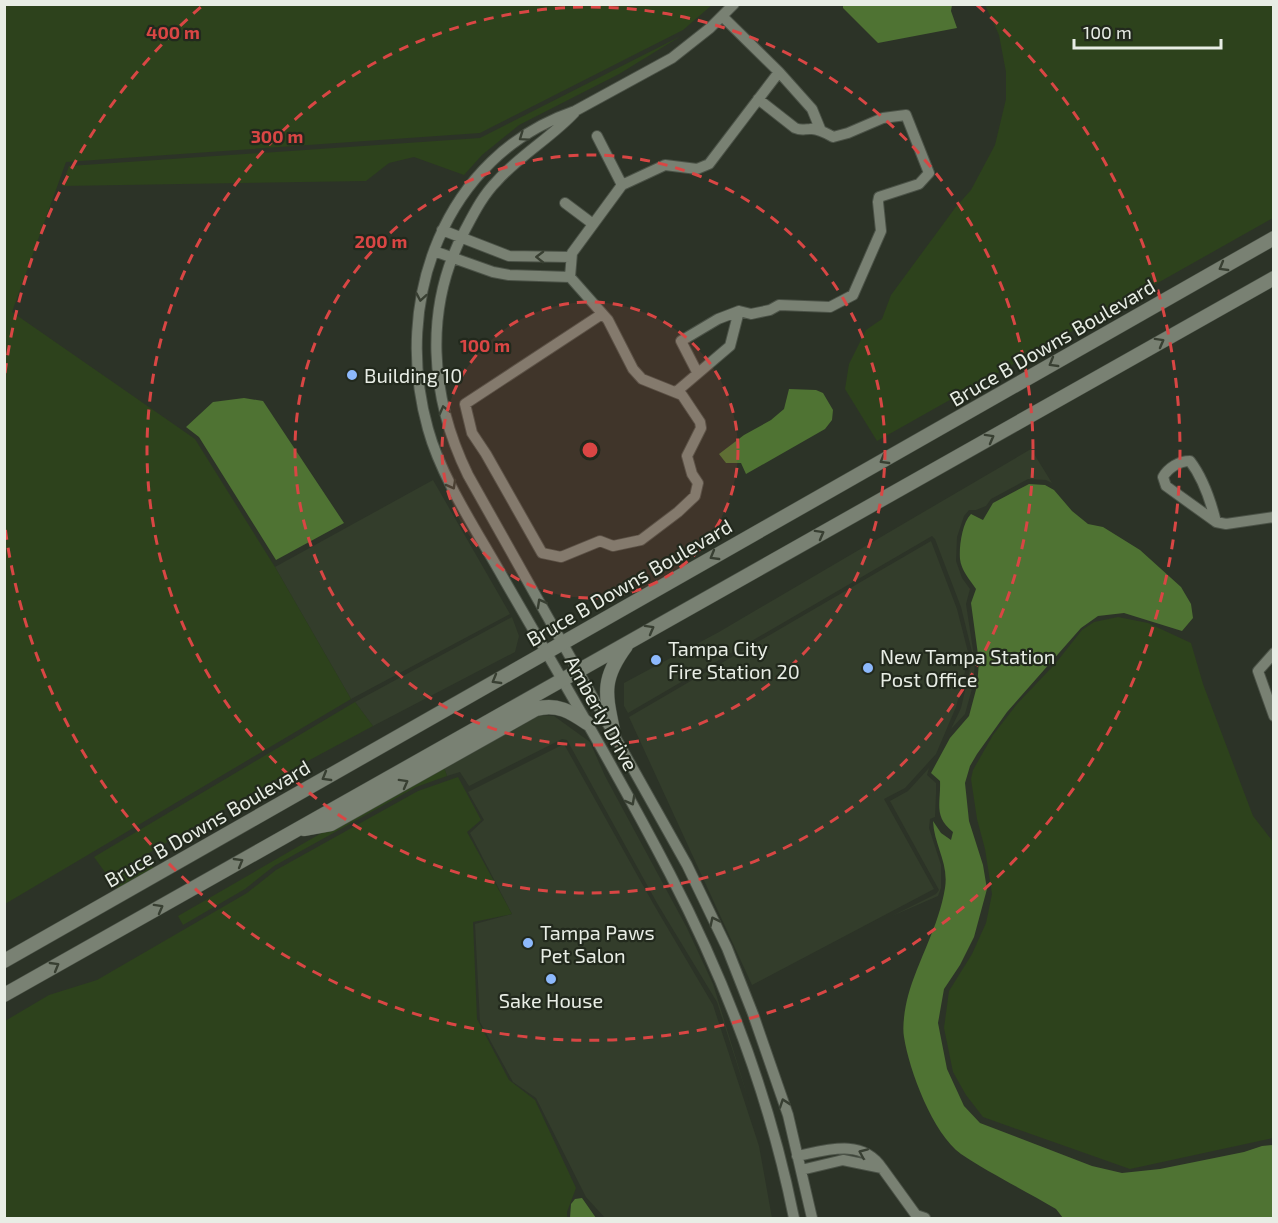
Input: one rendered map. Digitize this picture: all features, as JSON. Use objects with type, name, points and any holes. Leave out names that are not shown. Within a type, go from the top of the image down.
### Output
[{"type":"main road","name":"Bruce B Downs Boulevard","points":[[4,961],[1274,238]]},
{"type":"main road","points":[[4,995],[1274,278]]},
{"type":"main road","points":[[614,735],[608,702],[609,679],[612,667],[630,641]]},
{"type":"main road","points":[[294,832],[331,824],[536,709],[559,707],[587,723]]},
{"type":"street","name":"Amberly Drive","points":[[734,4],[690,46],[672,58],[575,111],[558,117],[527,134],[493,160],[464,192],[442,230],[423,285],[416,330],[417,375],[428,429],[439,460],[670,874],[711,959],[738,1023],[762,1093],[783,1163],[794,1218]]},
{"type":"street","points":[[722,16],[779,72],[813,110],[821,131]]},
{"type":"street","points":[[602,314],[465,404],[472,433],[542,553],[561,557],[600,541],[613,546],[641,540],[678,512],[695,496],[698,483],[692,474],[687,456],[701,428],[700,422],[682,395],[642,380],[633,369],[608,320],[570,277],[572,253],[622,184],[665,165],[697,169],[709,164],[779,72]]},
{"type":"street","points":[[697,372],[681,341],[718,319],[739,311],[751,314],[770,310],[779,305],[830,307],[853,295],[881,231],[879,197],[919,184],[929,173],[906,115],[883,118],[848,134],[833,137],[821,131],[795,128],[758,99]]},
{"type":"street","name":"Amberly Drive","points":[[575,111],[562,126],[525,153],[496,181],[474,212],[452,258],[441,294],[436,344],[438,381],[448,429],[468,475],[687,865],[727,948],[780,1093],[813,1218]]},
{"type":"street","points":[[597,136],[622,184]]},
{"type":"street","points":[[565,203],[593,224]]},
{"type":"street","points":[[442,230],[499,253],[536,257],[572,257]]},
{"type":"street","points":[[434,251],[493,272],[509,275],[570,277]]},
{"type":"street","points":[[493,272],[499,253]]},
{"type":"street","points":[[676,392],[730,346],[739,311]]},
{"type":"street","points":[[1216,522],[1208,498],[1190,461],[1183,461],[1166,471],[1163,477],[1166,486],[1216,522],[1226,524],[1274,517]]},
{"type":"street","points":[[1274,653],[1258,670],[1274,716]]},
{"type":"street","points":[[799,1162],[841,1148],[871,1156],[916,1215],[925,1218]]},
{"type":"street","points":[[841,1148],[843,1160]]},
{"type":"street","points":[[783,1163],[843,1160],[882,1168]]},
{"type":"shaded area","points":[[843,4],[952,5],[951,11],[957,28],[878,43],[843,8]]},
{"type":"shaded area","points":[[4,5],[712,5],[683,30],[480,133],[66,162],[12,312],[195,439],[275,567],[351,699],[5,904]]},
{"type":"shaded area","points":[[985,5],[1273,5],[1273,218],[877,441],[845,389],[849,364],[866,330],[882,319],[891,295],[955,208],[971,190],[995,145],[1006,99],[1006,72],[999,35]]},
{"type":"shaded area","points":[[681,36],[619,74],[519,125],[482,155],[464,175],[414,157],[389,163],[366,181],[62,186],[69,166],[480,138]]},
{"type":"shaded area","points":[[789,389],[816,390],[823,393],[833,410],[832,420],[825,429],[746,474],[741,463],[726,463],[719,454],[784,409]]},
{"type":"shaded area","points":[[244,398],[263,401],[344,523],[276,560],[199,437],[186,427],[213,402]]},
{"type":"shaded area","points":[[1031,449],[1052,483],[1046,480],[1028,479],[991,499],[986,506],[969,510],[964,516],[957,537],[956,561],[962,578],[970,589],[966,604],[975,663],[973,685],[965,714],[951,729],[961,708],[973,656],[961,607],[932,536],[628,713],[624,706],[624,683],[719,632]]},
{"type":"shaded area","points":[[433,480],[510,614],[351,699],[275,567]]},
{"type":"shaded area","points":[[1029,484],[1045,485],[1054,490],[1072,511],[1088,524],[1103,527],[1140,550],[1181,587],[1191,604],[1193,618],[1182,631],[1124,613],[1098,616],[1081,628],[1007,712],[970,766],[965,783],[969,821],[983,865],[987,889],[974,937],[960,965],[944,989],[938,1023],[947,1069],[964,1106],[980,1123],[1092,1166],[1122,1173],[1160,1169],[1273,1145],[1273,1218],[1063,1218],[1056,1209],[972,1161],[951,1145],[932,1117],[911,1066],[903,1033],[906,1005],[938,916],[946,879],[933,821],[941,833],[951,840],[953,832],[940,815],[940,781],[931,773],[950,738],[969,716],[977,686],[979,662],[971,603],[976,589],[961,563],[962,535],[965,523],[971,514],[983,520],[993,503]]},
{"type":"shaded area","points":[[931,541],[957,609],[969,656],[956,707],[936,754],[905,788],[884,799],[934,889],[752,985],[629,717]]},
{"type":"shaded area","points":[[512,617],[519,636],[515,652],[373,726],[355,702]]},
{"type":"shaded area","points":[[1118,617],[1148,623],[1191,643],[1203,684],[1253,816],[1274,843],[1273,1138],[1130,1169],[983,1117],[966,1095],[953,1072],[944,1028],[949,991],[972,954],[986,923],[992,894],[985,849],[977,819],[971,779],[973,770],[993,735],[1017,704],[1055,664],[1082,630],[1094,622]]},
{"type":"shaded area","points":[[355,702],[373,726],[304,763],[147,854],[148,861],[154,869],[118,890],[94,857]]},
{"type":"shaded area","points":[[537,715],[554,716],[590,742],[605,776],[687,928],[713,984],[749,1101],[717,1002],[657,903],[567,740],[562,739],[469,786],[460,772],[447,776],[444,767]]},
{"type":"shaded area","points":[[564,744],[713,1005],[759,1146],[772,1218],[605,1218],[586,1197],[536,1098],[513,1082],[480,1022],[475,924],[512,914],[470,833],[484,820],[468,792]]},
{"type":"shaded area","points":[[444,767],[447,776],[416,787],[274,866],[245,889],[183,925],[178,916],[325,831]]},
{"type":"shaded area","points":[[929,768],[927,775],[936,783],[936,794],[935,817],[930,819],[929,828],[941,865],[941,888],[938,896],[892,916],[936,894],[939,890],[890,801],[908,791]]},
{"type":"shaded area","points":[[458,777],[481,820],[467,832],[512,914],[473,922],[477,1019],[509,1080],[535,1100],[576,1188],[567,1218],[5,1218],[5,1021],[49,995],[97,980],[247,893],[276,870],[418,791]]},
{"type":"shaded area","points":[[582,1198],[596,1218],[570,1218],[571,1204],[575,1199]]},
{"type":"place","name":"Building 10","points":[[352,375]]},
{"type":"place","name":"Tampa City Fire Station 20","points":[[656,660]]},
{"type":"place","name":"New Tampa Station Post Office","points":[[868,668]]},
{"type":"place","name":"Tampa Paws Pet Salon","points":[[528,943]]},
{"type":"place","name":"Sake House","points":[[551,979]]}]
